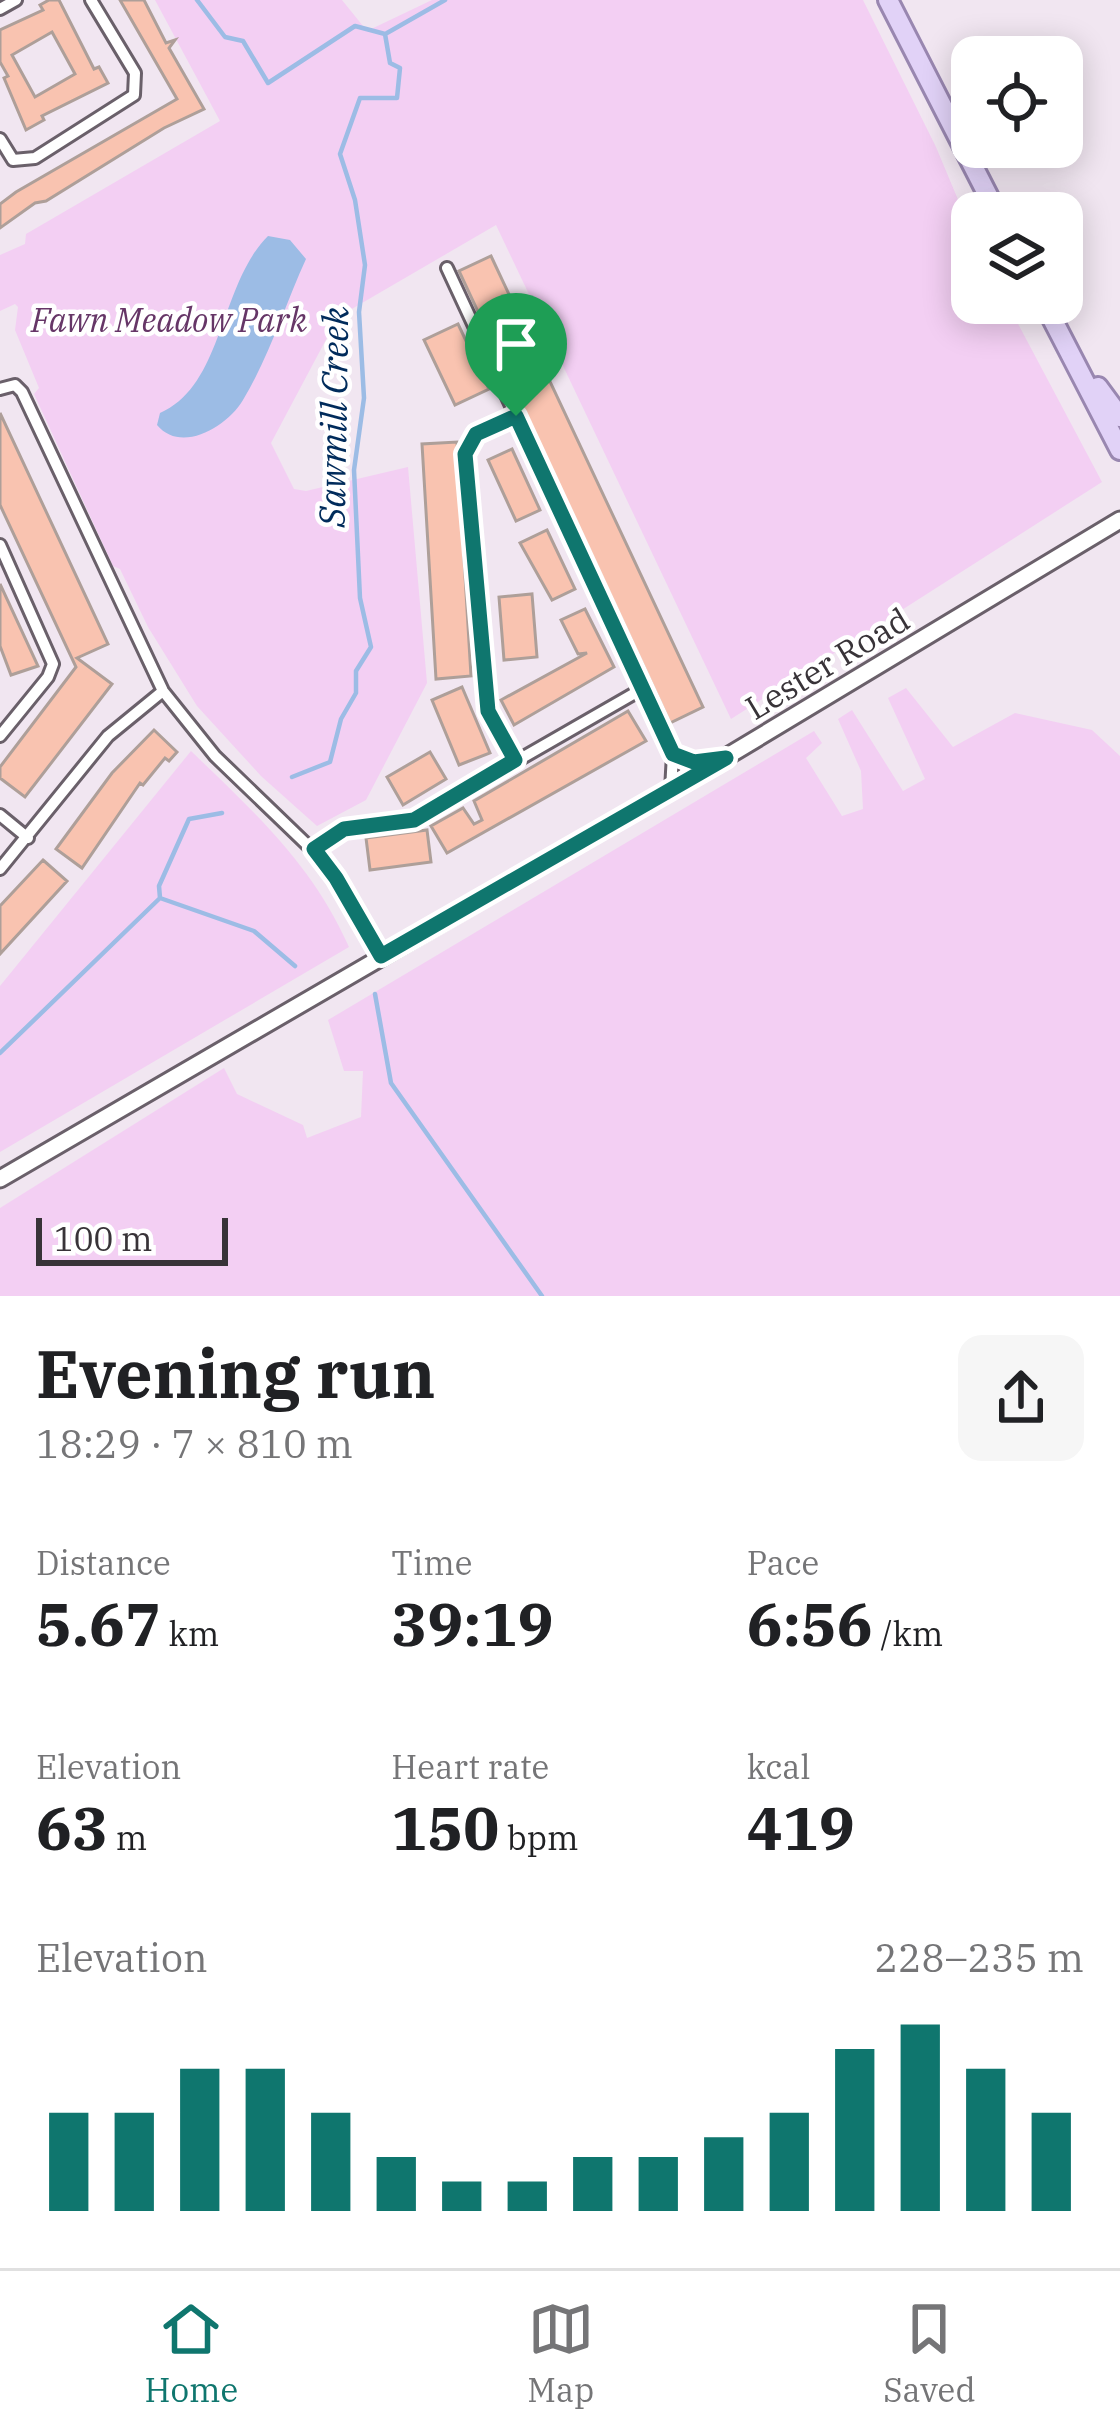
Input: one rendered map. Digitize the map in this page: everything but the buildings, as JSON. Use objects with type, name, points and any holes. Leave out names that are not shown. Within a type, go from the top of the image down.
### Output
[{"type":"main road","points":[[888,0],[986,192]]},
{"type":"main road","points":[[1056,324],[1120,450]]},
{"type":"main road","points":[[1072,353],[1120,417]]},
{"type":"main road","name":"Lester Road","points":[[0,1179],[726,758],[1120,520]]},
{"type":"street","points":[[0,9],[16,0]]},
{"type":"street","points":[[0,139],[13,160],[34,158],[134,95],[135,73],[91,0]]},
{"type":"street","points":[[447,268],[673,754],[670,790]]},
{"type":"street","points":[[0,389],[15,385],[22,392],[163,691],[224,766],[314,849],[381,956]]},
{"type":"street","points":[[515,760],[488,711],[465,454],[476,434],[516,416]]},
{"type":"street","points":[[0,545],[53,664],[48,677],[0,736]]},
{"type":"street","points":[[314,849],[344,829],[414,820],[642,689]]},
{"type":"street","points":[[0,868],[108,736],[163,691]]},
{"type":"street","points":[[673,754],[694,762],[726,758]]},
{"type":"street","points":[[0,814],[28,838]]},
{"type":"green space","name":"Fawn Meadow Park","points":[[155,0],[342,0],[367,31],[432,0],[863,0],[955,192],[951,192],[951,324],[1018,324],[1102,482],[731,719],[496,225],[338,317],[271,443],[294,489],[306,491],[408,467],[427,683],[366,800],[317,826],[261,776],[197,706],[148,627],[120,569],[113,566],[34,394],[39,388],[15,330],[18,307],[0,311],[0,255],[25,244],[26,234],[220,121]]},
{"type":"green space","points":[[906,688],[953,747],[1015,713],[1092,730],[1120,756],[1120,1296],[0,1296],[0,1208],[224,1068],[237,1094],[303,1125],[307,1138],[361,1117],[363,1071],[344,1071],[328,1020],[814,731],[822,743],[806,758],[842,816],[863,809],[861,771],[838,719],[852,710],[903,791],[925,779],[888,698]]},
{"type":"green space","points":[[191,751],[300,865],[349,947],[0,1152],[0,986]]},
{"type":"water","points":[[268,236],[290,240],[306,259],[252,383],[236,410],[215,427],[191,437],[167,433],[157,425],[160,413],[197,380],[239,280]]},
{"type":"waterway","name":"Sawmill Creek","points":[[197,0],[225,37],[243,41],[268,83],[355,26],[385,34],[390,63],[400,68],[397,98],[360,98],[340,154],[355,200],[365,265],[359,312],[364,398],[354,470],[360,598],[371,647],[356,671],[356,693],[341,719],[330,762],[292,777]]},
{"type":"waterway","points":[[387,33],[445,0]]},
{"type":"waterway","name":"Sawmill Creek","points":[[0,1053],[160,898],[159,886],[189,819],[222,813]]},
{"type":"waterway","points":[[160,898],[254,931],[295,966]]},
{"type":"waterway","points":[[375,994],[391,1083],[542,1296]]},
{"type":"route","points":[[516,416],[673,754],[694,762],[726,758],[381,956],[314,849],[344,829],[414,820],[515,760],[488,711],[465,454],[476,434],[516,416]]}]
